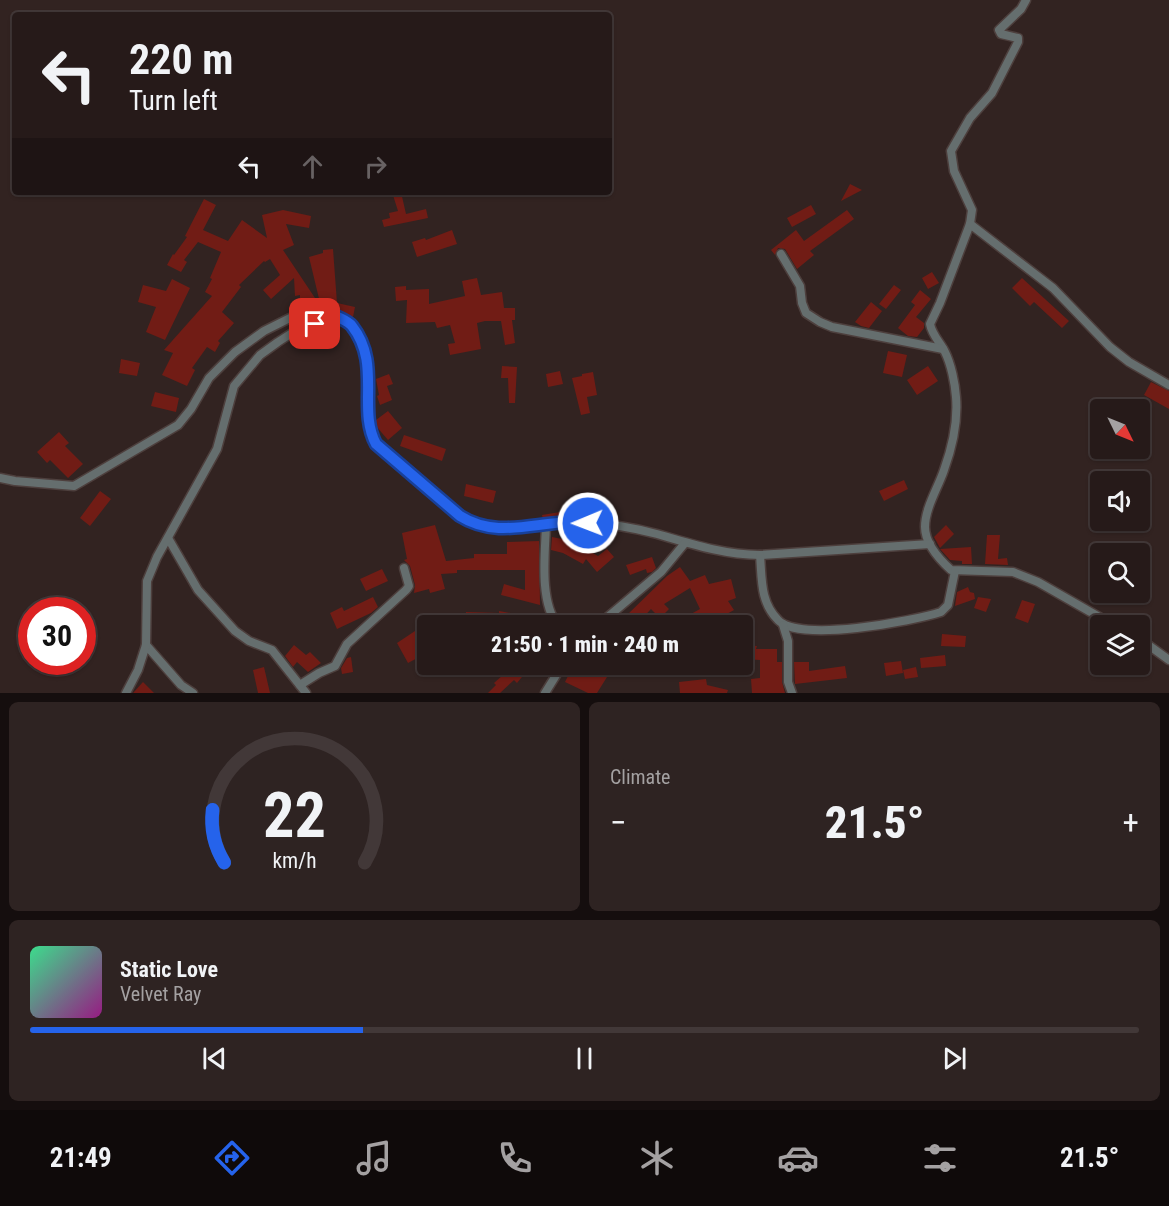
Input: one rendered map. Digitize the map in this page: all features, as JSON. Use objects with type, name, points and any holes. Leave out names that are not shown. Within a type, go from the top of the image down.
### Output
[{"type":"street","points":[[1026,0],[1021,9],[999,30],[1001,34],[1018,38],[1018,42],[990,96],[970,118],[951,152],[954,171],[972,210],[970,224],[930,324],[949,364],[956,396],[955,425],[945,469],[927,513],[925,527],[930,544],[949,568],[955,571],[1013,572],[1038,582],[1096,615]]},
{"type":"street","points":[[970,224],[1053,288],[1110,347],[1129,362],[1169,385]]},
{"type":"street","points":[[781,254],[800,286],[806,313],[820,322],[832,327],[943,349]]},
{"type":"street","points":[[0,478],[74,486],[178,425],[191,410],[209,378],[235,351],[264,331],[290,318],[312,314],[336,316],[351,324],[362,345],[369,368],[370,427],[376,444],[460,516],[475,525],[490,528],[574,521],[630,528],[740,555],[930,544]]},
{"type":"street","points":[[126,693],[138,670],[146,645],[147,581],[157,557],[217,449],[234,386],[260,355],[278,342],[295,332],[336,316]]},
{"type":"street","points":[[546,525],[544,564],[550,615]]},
{"type":"street","points":[[168,538],[198,590],[235,631],[249,641],[272,650],[306,693]]},
{"type":"street","points":[[610,615],[661,572],[686,543]]},
{"type":"street","points":[[760,555],[763,596],[767,606],[783,625],[788,641],[788,682],[792,693]]},
{"type":"street","points":[[300,685],[334,666],[347,644],[406,590],[409,585],[404,568]]},
{"type":"street","points":[[783,625],[842,630],[941,612],[948,605],[955,571]]},
{"type":"street","points":[[146,645],[181,685],[193,693]]},
{"type":"street","points":[[1150,646],[1169,660]]},
{"type":"street","points":[[545,693],[556,675]]},
{"type":"building","points":[[850,184],[862,190],[841,201]]},
{"type":"building","points":[[393,195],[402,195],[406,214],[426,209],[428,218],[384,227],[382,220],[390,218],[389,213],[398,211]]},
{"type":"building","points":[[204,199],[216,205],[203,230],[228,241],[242,220],[267,238],[262,215],[283,210],[311,216],[309,228],[286,224],[294,245],[283,250],[321,307],[309,257],[323,253],[323,250],[333,249],[337,303],[355,307],[353,317],[337,310],[312,308],[299,310],[300,295],[295,296],[294,278],[271,299],[263,290],[280,275],[270,259],[264,261],[239,285],[241,287],[222,312],[234,323],[218,341],[220,343],[215,352],[207,347],[192,368],[195,370],[187,386],[162,375],[173,353],[164,350],[212,296],[205,292],[221,252],[198,242],[184,260],[187,262],[181,272],[167,265],[187,237],[185,236]]},
{"type":"building","points":[[811,205],[816,214],[792,227],[787,218]]},
{"type":"building","points":[[847,210],[854,219],[810,251],[814,255],[797,269],[785,249],[778,248],[775,255],[771,250],[796,230],[804,241]]},
{"type":"building","points":[[452,230],[457,244],[417,257],[412,242],[425,238],[426,240]]},
{"type":"building","points":[[932,272],[939,283],[928,289],[922,278]]},
{"type":"building","points":[[477,278],[481,295],[502,292],[504,308],[515,308],[515,320],[512,320],[515,343],[505,345],[501,321],[485,321],[477,323],[481,349],[450,355],[448,344],[455,343],[450,325],[437,328],[435,322],[406,323],[407,300],[396,301],[395,287],[406,286],[406,290],[429,289],[429,304],[465,296],[462,281]]},
{"type":"building","points":[[1022,278],[1069,321],[1062,328],[1034,302],[1030,306],[1012,288]]},
{"type":"building","points":[[172,279],[190,288],[165,340],[146,332],[156,307],[138,302],[143,285],[166,291]]},
{"type":"building","points":[[894,285],[901,290],[886,309],[879,304]]},
{"type":"building","points":[[920,290],[931,299],[916,317],[924,323],[924,328],[917,337],[908,336],[898,328],[915,305],[911,302]]},
{"type":"building","points":[[871,302],[882,311],[869,328],[855,322]]},
{"type":"building","points":[[888,351],[907,355],[902,377],[883,373]]},
{"type":"building","points":[[121,359],[140,363],[137,376],[119,373]]},
{"type":"building","points":[[502,366],[517,367],[515,403],[509,403],[508,378],[501,378]]},
{"type":"building","points":[[928,366],[938,381],[917,395],[907,380]]},
{"type":"building","points":[[560,371],[563,384],[548,387],[546,374]]},
{"type":"building","points":[[593,372],[597,395],[587,397],[590,413],[581,415],[572,378]]},
{"type":"building","points":[[389,374],[393,384],[387,386],[392,400],[380,405],[376,379]]},
{"type":"building","points":[[1151,382],[1169,391],[1169,409],[1144,395]]},
{"type":"building","points":[[155,392],[179,398],[176,412],[151,406]]},
{"type":"building","points":[[388,411],[402,428],[388,440],[376,426],[376,420]]},
{"type":"building","points":[[59,432],[69,443],[65,446],[83,464],[68,478],[50,460],[47,463],[37,452]]},
{"type":"building","points":[[404,435],[446,449],[442,461],[400,446]]},
{"type":"building","points":[[904,480],[908,489],[884,501],[879,491]]},
{"type":"building","points":[[466,484],[496,491],[493,503],[464,496]]},
{"type":"building","points":[[100,491],[111,499],[90,526],[80,518]]},
{"type":"building","points":[[572,510],[572,515],[543,519],[542,515]]},
{"type":"building","points":[[435,525],[446,561],[474,558],[474,554],[507,554],[507,542],[539,541],[540,605],[501,595],[504,584],[525,590],[525,570],[457,570],[457,573],[441,574],[445,589],[430,593],[429,589],[414,593],[415,585],[410,566],[404,560],[407,559],[402,533]]},
{"type":"building","points":[[946,525],[954,534],[940,548],[934,537]]},
{"type":"building","points":[[987,535],[1000,535],[998,559],[1007,558],[1008,565],[985,564]]},
{"type":"building","points":[[552,537],[575,546],[573,542],[598,556],[607,549],[614,557],[597,572],[586,559],[583,564],[563,553],[551,550]]},
{"type":"building","points":[[971,547],[972,564],[950,560],[940,549]]},
{"type":"building","points":[[652,557],[656,568],[652,572],[647,573],[646,569],[630,575],[626,565]]},
{"type":"building","points":[[680,567],[690,581],[705,575],[709,584],[731,579],[736,598],[728,601],[734,610],[725,615],[692,615],[700,609],[690,588],[664,604],[669,609],[663,615],[657,615],[651,609],[645,615],[627,615],[667,576]]},
{"type":"building","points":[[382,569],[388,581],[366,591],[360,579]]},
{"type":"building","points":[[968,587],[970,592],[974,593],[975,599],[955,606],[957,592]]},
{"type":"building","points":[[373,597],[378,607],[371,613],[337,629],[330,613],[342,607],[344,611]]},
{"type":"building","points":[[978,597],[991,599],[986,612],[974,608]]},
{"type":"building","points":[[1022,600],[1035,604],[1028,623],[1015,618]]},
{"type":"building","points":[[499,611],[521,615],[466,615],[466,612],[499,613]]},
{"type":"building","points":[[415,631],[417,658],[408,663],[397,643]]},
{"type":"building","points":[[942,634],[966,636],[965,647],[941,646]]},
{"type":"building","points":[[294,645],[306,655],[310,652],[321,663],[308,672],[297,662],[293,667],[285,656]]},
{"type":"building","points":[[753,646],[757,646],[756,649],[777,649],[777,662],[782,662],[782,682],[785,693],[752,693],[751,679],[760,678],[760,660],[753,660]]},
{"type":"building","points":[[945,655],[946,666],[921,668],[920,658]]},
{"type":"building","points":[[351,657],[353,672],[342,674],[341,668],[347,658]]},
{"type":"building","points":[[901,661],[903,673],[886,676],[884,663]]},
{"type":"building","points":[[794,662],[809,662],[809,671],[845,666],[847,678],[795,684]]},
{"type":"building","points":[[264,667],[270,693],[258,693],[253,670]]},
{"type":"building","points":[[916,667],[918,677],[905,679],[903,670]]},
{"type":"building","points":[[524,675],[517,683],[514,680],[500,693],[488,693],[496,685],[494,683],[504,676]]},
{"type":"building","points":[[568,675],[607,677],[597,693],[588,693],[565,682]]},
{"type":"building","points":[[706,679],[707,685],[728,690],[727,693],[680,693],[679,682]]},
{"type":"building","points":[[143,682],[154,693],[133,693]]},
{"type":"route","points":[[315,324],[336,316],[351,324],[362,345],[369,368],[370,427],[376,444],[460,516],[475,525],[490,528],[515,528],[574,521],[588,523]]}]
